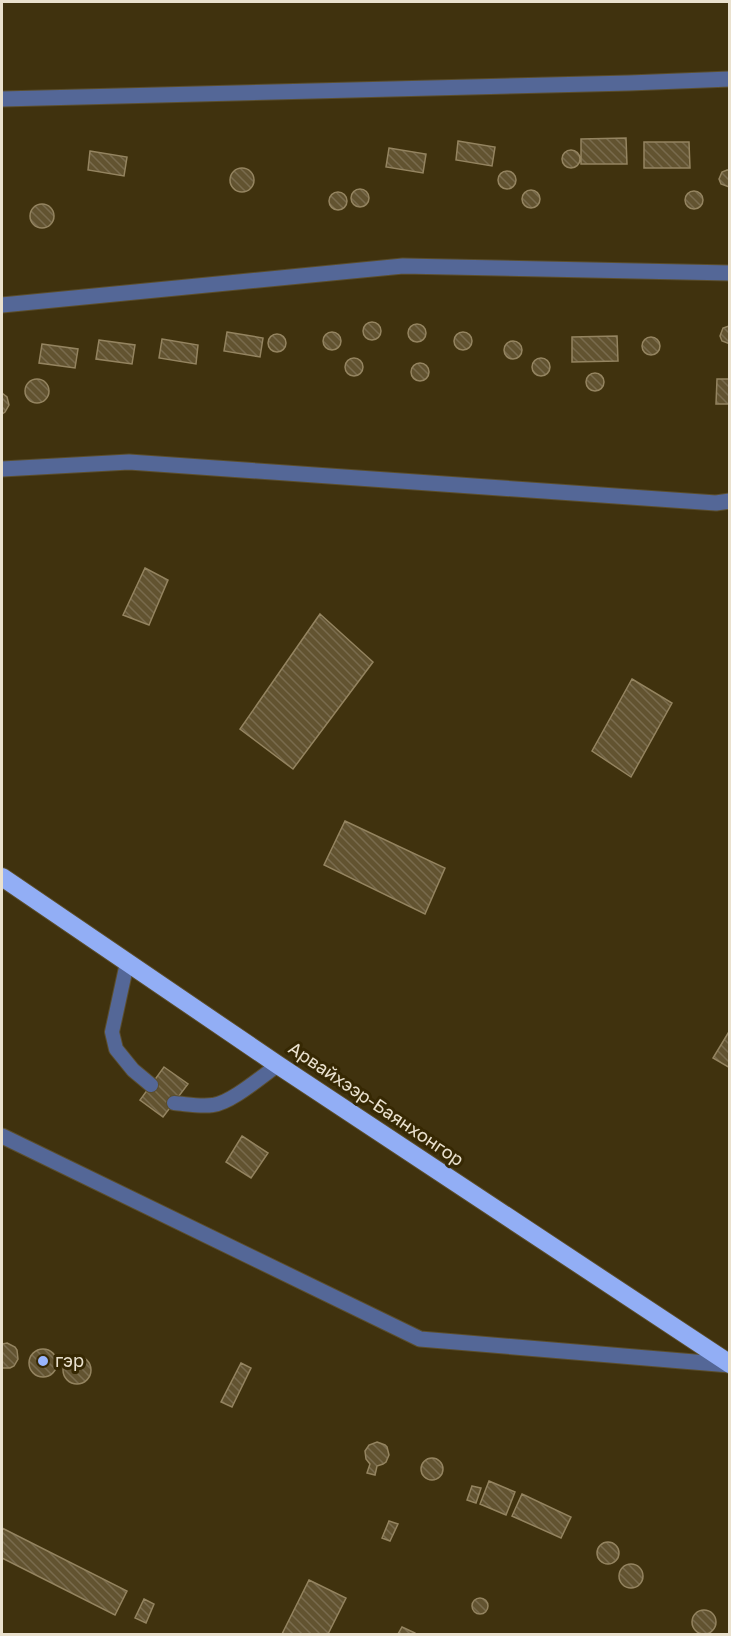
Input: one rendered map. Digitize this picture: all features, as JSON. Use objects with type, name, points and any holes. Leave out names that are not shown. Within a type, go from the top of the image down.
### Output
[{"type":"highway","name":"Арвайхээр-Баянхонгор","points":[[2,876],[278,1065],[729,1364]]},
{"type":"street","points":[[2,99],[729,79]]},
{"type":"street","points":[[2,305],[403,266],[729,273]]},
{"type":"street","points":[[2,469],[129,462],[705,502],[729,501]]},
{"type":"street","points":[[3,1139],[420,1339],[729,1364]]},
{"type":"lane","points":[[127,963],[112,1032],[116,1049],[151,1085]]},
{"type":"lane","points":[[174,1103],[199,1106],[215,1105],[229,1100],[278,1065]]},
{"type":"building","points":[[626,138],[627,164],[581,164],[581,139]]},
{"type":"building","points":[[458,141],[495,147],[492,166],[456,160]]},
{"type":"building","points":[[644,142],[689,142],[690,168],[644,168]]},
{"type":"building","points":[[389,148],[426,154],[423,173],[386,167]]},
{"type":"building","points":[[571,150],[577,153],[580,159],[577,165],[571,168],[565,165],[562,159],[565,153]]},
{"type":"building","points":[[90,151],[127,157],[124,176],[88,170]]},
{"type":"building","points":[[242,168],[247,169],[253,175],[253,185],[247,191],[242,192],[237,191],[231,185],[230,180],[231,175],[237,169]]},
{"type":"building","points":[[730,170],[729,187],[721,184],[719,179],[722,172]]},
{"type":"building","points":[[507,171],[513,174],[516,180],[513,186],[507,189],[501,186],[498,180],[501,174]]},
{"type":"building","points":[[360,189],[366,192],[369,198],[366,204],[360,207],[354,204],[351,198],[354,192]]},
{"type":"building","points":[[531,190],[537,193],[540,199],[537,205],[531,208],[525,205],[522,199],[525,193]]},
{"type":"building","points":[[694,191],[700,194],[703,200],[700,206],[694,209],[688,206],[685,200],[688,194]]},
{"type":"building","points":[[338,192],[344,195],[347,201],[344,207],[338,210],[332,207],[329,201],[332,195]]},
{"type":"building","points":[[42,204],[47,205],[53,211],[53,221],[47,227],[42,228],[37,227],[31,221],[30,216],[31,211],[37,205]]},
{"type":"building","points":[[372,322],[378,325],[381,331],[378,337],[372,340],[366,337],[363,331],[366,325]]},
{"type":"building","points":[[417,324],[423,327],[426,333],[423,339],[417,342],[411,339],[408,333],[411,327]]},
{"type":"building","points":[[730,326],[730,344],[722,341],[720,336],[723,328]]},
{"type":"building","points":[[227,332],[263,338],[260,357],[224,351]]},
{"type":"building","points":[[332,332],[338,335],[341,341],[338,347],[332,350],[326,347],[323,341],[326,335]]},
{"type":"building","points":[[463,332],[469,335],[472,341],[469,347],[463,350],[457,347],[454,341],[457,335]]},
{"type":"building","points":[[277,334],[283,337],[286,343],[283,349],[277,352],[271,349],[268,343],[271,337]]},
{"type":"building","points":[[617,336],[618,361],[572,362],[572,337]]},
{"type":"building","points":[[651,337],[657,340],[660,346],[657,352],[651,355],[645,352],[642,346],[645,340]]},
{"type":"building","points":[[162,339],[198,345],[196,364],[159,358]]},
{"type":"building","points":[[99,340],[135,345],[132,364],[96,359]]},
{"type":"building","points":[[513,341],[519,344],[522,350],[519,356],[513,359],[507,356],[504,350],[507,344]]},
{"type":"building","points":[[42,344],[78,349],[75,368],[39,363]]},
{"type":"building","points":[[354,358],[360,361],[363,367],[360,373],[354,376],[348,373],[345,367],[348,361]]},
{"type":"building","points":[[541,358],[547,361],[550,367],[547,373],[541,376],[535,373],[532,367],[535,361]]},
{"type":"building","points":[[420,363],[426,366],[429,372],[426,378],[420,381],[414,378],[411,372],[414,366]]},
{"type":"building","points":[[595,373],[601,376],[604,382],[601,388],[595,391],[589,388],[586,382],[589,376]]},
{"type":"building","points":[[37,379],[42,380],[48,386],[48,396],[42,402],[37,403],[32,402],[26,396],[25,391],[26,386],[32,380]]},
{"type":"building","points":[[717,379],[730,379],[730,404],[716,404]]},
{"type":"building","points":[[2,393],[7,397],[9,405],[2,414]]},
{"type":"building","points":[[145,568],[168,580],[149,625],[123,615]]},
{"type":"building","points":[[320,614],[373,662],[293,769],[240,729]]},
{"type":"building","points":[[632,679],[672,703],[631,777],[592,751]]},
{"type":"building","points":[[345,821],[445,868],[425,914],[324,865]]},
{"type":"building","points":[[730,1030],[730,1068],[713,1058]]},
{"type":"building","points":[[164,1067],[188,1084],[163,1117],[140,1100]]},
{"type":"building","points":[[242,1136],[268,1153],[251,1178],[226,1162]]},
{"type":"building","name":"гэр","points":[[7,1343],[15,1347],[18,1359],[14,1366],[2,1368],[2,1344]]},
{"type":"building","name":"гэр","points":[[43,1349],[53,1353],[57,1363],[53,1373],[43,1377],[33,1373],[29,1363],[33,1353]]},
{"type":"building","name":"гэр","points":[[77,1356],[87,1360],[91,1370],[87,1380],[77,1384],[67,1380],[63,1370],[67,1360]]},
{"type":"building","points":[[241,1363],[251,1368],[232,1407],[221,1402]]},
{"type":"building","points":[[377,1442],[387,1447],[389,1455],[386,1462],[377,1466],[375,1475],[367,1473],[370,1464],[366,1459],[365,1451],[369,1445]]},
{"type":"building","points":[[432,1458],[442,1465],[443,1469],[436,1479],[432,1480],[422,1473],[421,1469],[428,1459]]},
{"type":"building","points":[[489,1481],[515,1492],[506,1515],[480,1504]]},
{"type":"building","points":[[472,1486],[481,1488],[476,1503],[467,1500]]},
{"type":"building","points":[[522,1494],[571,1517],[561,1538],[512,1516]]},
{"type":"building","points":[[389,1521],[398,1524],[390,1541],[382,1538]]},
{"type":"building","points":[[2,1528],[127,1591],[115,1615],[2,1558]]},
{"type":"building","points":[[608,1542],[616,1545],[619,1553],[616,1561],[608,1564],[600,1561],[597,1553],[600,1545]]},
{"type":"building","points":[[631,1564],[640,1567],[643,1576],[640,1585],[631,1588],[622,1585],[619,1576],[622,1567]]},
{"type":"building","points":[[309,1580],[346,1598],[328,1634],[282,1634]]},
{"type":"building","points":[[480,1598],[488,1606],[480,1614],[472,1606]]},
{"type":"building","points":[[144,1599],[154,1604],[146,1623],[135,1618]]},
{"type":"building","points":[[704,1610],[713,1613],[716,1622],[713,1631],[704,1634],[695,1631],[692,1622],[695,1613]]},
{"type":"building","points":[[402,1627],[415,1633],[415,1634],[398,1634]]},
{"type":"place","name":"гэр","points":[[43,1361]]}]
